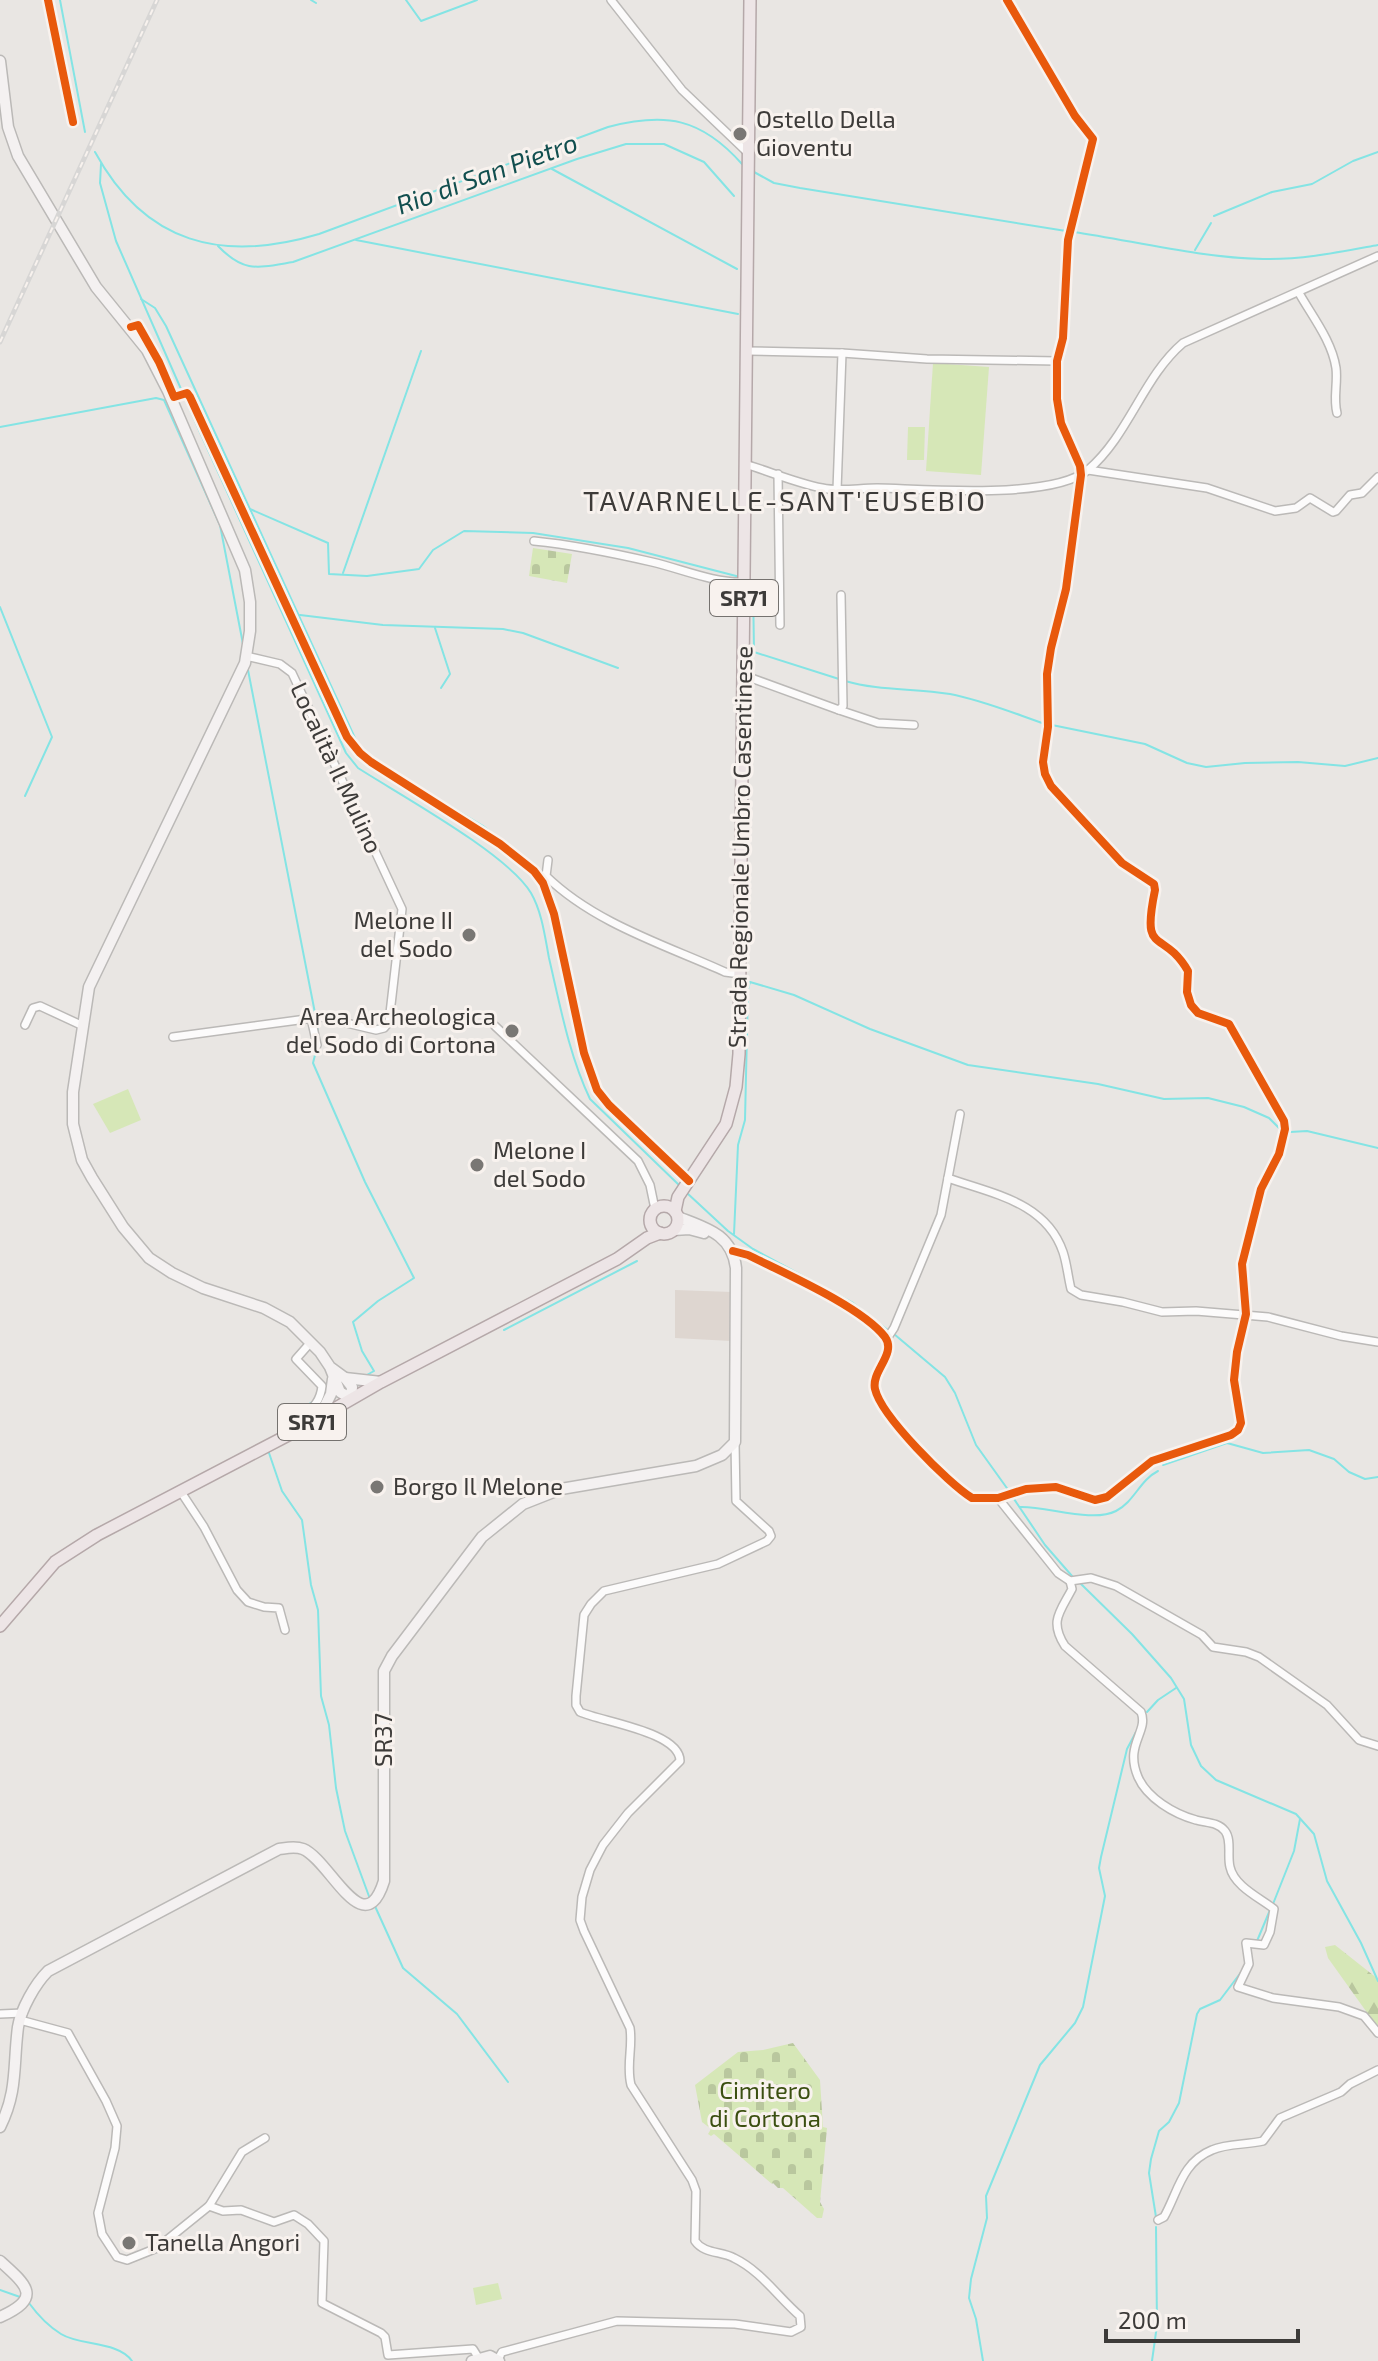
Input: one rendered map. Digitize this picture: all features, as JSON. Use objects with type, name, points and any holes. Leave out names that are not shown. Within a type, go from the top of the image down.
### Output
[{"type":"main road","name":"Strada Regionale Umbro Casentinese","points":[[664,1213],[726,1124],[732,1108],[739,1054],[750,0]]},
{"type":"main road","points":[[0,61],[8,127],[18,156],[96,287],[147,350],[168,391],[245,570],[250,602],[246,656],[234,689],[97,965],[89,987],[81,1025],[72,1107],[76,1141],[92,1178],[135,1243],[149,1258],[203,1288],[277,1313],[311,1342],[330,1367],[345,1378],[352,1387],[351,1399],[340,1392],[330,1367]]},
{"type":"main road","points":[[660,1233],[653,1228],[664,1213],[713,1231],[730,1247],[736,1268],[735,1442]]},
{"type":"main road","name":"SR71","points":[[0,1626],[55,1562],[97,1535],[617,1259],[643,1241],[674,1230],[664,1213],[643,1241]]},
{"type":"main road","points":[[674,1230],[698,1231],[730,1247]]},
{"type":"main road","points":[[345,1378],[381,1382]]},
{"type":"main road","points":[[318,1419],[331,1394],[333,1379]]},
{"type":"main road","name":"SR37","points":[[0,2127],[14,2094],[22,2016],[38,1983],[48,1971],[279,1849],[297,1847],[306,1850],[352,1900],[361,1905],[370,1905],[380,1896],[384,1881],[384,1671],[482,1537],[523,1504],[561,1489],[696,1466],[722,1455],[735,1442]]},
{"type":"main road","points":[[0,2261],[26,2286],[26,2300],[18,2309],[0,2317]]},
{"type":"main road","points":[[475,2359],[498,2360]]},
{"type":"street","points":[[611,0],[682,90],[748,153]]},
{"type":"street","points":[[960,1114],[941,1215],[888,1338],[887,1354],[875,1379],[875,1389],[915,1448],[972,1498],[998,1498],[1016,1492],[1056,1487],[1095,1500],[1107,1497],[1152,1461],[1238,1430],[1241,1423],[1234,1380],[1246,1314],[1242,1264],[1261,1189],[1284,1141],[1284,1121],[1229,1024],[1198,1013],[1191,1005],[1187,992],[1188,971],[1173,953],[1155,941],[1150,930],[1154,884],[1122,863],[1051,786],[1045,774],[1047,674],[1053,635],[1066,589],[1084,473],[1061,423],[1057,399],[1057,361],[1063,338],[1068,240],[1093,139],[1075,116],[1007,0]]},
{"type":"street","points":[[745,464],[837,490],[1039,487],[1065,482],[1084,473],[1130,417],[1166,358],[1174,351],[1209,330],[1378,256]]},
{"type":"street","points":[[1299,293],[1332,353],[1336,367],[1337,413]]},
{"type":"street","points":[[747,351],[1057,361]]},
{"type":"street","points":[[837,490],[842,353]]},
{"type":"street","points":[[1084,473],[1207,488],[1275,511],[1296,508],[1310,498],[1333,512],[1350,495],[1362,493],[1378,477]]},
{"type":"street","points":[[778,474],[780,625]]},
{"type":"street","points":[[534,541],[571,545],[722,580],[744,582]]},
{"type":"street","points":[[839,710],[843,706],[841,595]]},
{"type":"street","name":"Località Il Mulino","points":[[246,656],[280,664],[292,673],[402,909],[389,1022],[384,1028],[376,1030],[321,1017],[311,1018]]},
{"type":"street","points":[[743,675],[878,723],[914,725]]},
{"type":"street","points":[[548,860],[546,876],[575,901],[725,972],[740,974]]},
{"type":"street","points":[[25,1025],[33,1008],[40,1006],[81,1025]]},
{"type":"street","points":[[173,1037],[311,1018],[317,1045]]},
{"type":"street","points":[[495,1026],[638,1161],[664,1213]]},
{"type":"street","points":[[948,1178],[1023,1204],[1043,1219],[1063,1253],[1071,1289],[1081,1295],[1162,1312],[1196,1311],[1268,1317],[1341,1336],[1377,1339]]},
{"type":"street","points":[[730,1247],[842,1304],[888,1338]]},
{"type":"street","points":[[296,1431],[299,1420],[316,1407],[322,1392],[322,1386],[296,1359],[311,1342]]},
{"type":"street","points":[[498,2360],[502,2352],[617,2321],[735,2324],[791,2332],[801,2327],[803,2321],[752,2269],[732,2256],[699,2247],[695,2241],[696,2191],[631,2085],[627,2071],[632,2040],[630,2028],[580,1920],[582,1897],[590,1870],[603,1845],[628,1813],[680,1761],[680,1752],[674,1745],[623,1724],[580,1712],[576,1696],[584,1615],[604,1591],[718,1564],[767,1541],[771,1536],[769,1531],[736,1501],[735,1442]]},
{"type":"street","points":[[181,1492],[204,1527],[237,1590],[248,1602],[279,1608],[285,1630]]},
{"type":"street","points":[[998,1498],[1058,1573],[1070,1581],[1091,1578],[1116,1586],[1202,1635],[1213,1647],[1259,1657],[1327,1705],[1359,1740],[1378,1746]]},
{"type":"street","points":[[1070,1581],[1072,1589],[1057,1617],[1059,1636],[1065,1646],[1141,1712],[1145,1722],[1134,1744],[1133,1761],[1146,1791],[1161,1803],[1194,1820],[1217,1825],[1224,1830],[1232,1875],[1274,1909],[1264,1945],[1246,1943],[1249,1964],[1238,1987],[1273,1998],[1339,2007],[1364,2016],[1378,2033]]},
{"type":"street","points":[[0,2014],[22,2016],[68,2033],[106,2101],[117,2126],[115,2148],[98,2213],[102,2234],[117,2257],[127,2260],[157,2248],[209,2206],[242,2152],[265,2138]]},
{"type":"street","points":[[1158,2220],[1164,2217],[1187,2167],[1197,2159],[1211,2150],[1263,2141],[1280,2118],[1341,2092],[1378,2070]]},
{"type":"street","points":[[209,2206],[223,2211],[241,2210],[274,2222],[294,2215],[308,2224],[324,2241],[322,2303],[381,2333],[385,2337],[388,2355],[473,2349],[475,2359]]},
{"type":"shaded area","points":[[675,1290],[732,1292],[731,1341],[675,1338]]},
{"type":"green space","points":[[933,363],[989,367],[981,475],[926,471]]},
{"type":"green space","points":[[908,427],[925,427],[924,460],[907,460]]},
{"type":"green space","points":[[533,548],[572,554],[567,583],[529,576]]},
{"type":"green space","points":[[128,1089],[141,1120],[110,1133],[93,1104]]},
{"type":"green space","points":[[1335,1945],[1378,1979],[1378,2028],[1328,1958],[1325,1947]]},
{"type":"green space","name":"Cimitero di Cortona","points":[[793,2043],[820,2080],[823,2127],[827,2128],[820,2202],[824,2209],[822,2218],[817,2218],[783,2188],[772,2184],[714,2134],[708,2134],[711,2129],[702,2122],[695,2085],[738,2052]]},
{"type":"green space","points":[[498,2283],[502,2299],[476,2305],[473,2288]]},
{"type":"waterway","points":[[60,0],[85,132]]},
{"type":"waterway","points":[[311,0],[316,3]]},
{"type":"waterway","points":[[406,0],[421,21],[477,0]]},
{"type":"waterway","name":"Rio di San Pietro","points":[[95,152],[115,183],[137,208],[162,226],[189,238],[219,245],[250,246],[284,243],[319,234],[608,127],[629,122],[665,120],[697,128],[742,164]]},
{"type":"waterway","points":[[218,246],[244,265],[270,266],[293,262],[626,144],[664,144],[704,162],[734,196]]},
{"type":"waterway","points":[[1214,216],[1272,192],[1312,184],[1353,161],[1378,152]]},
{"type":"waterway","points":[[101,164],[100,183],[116,241],[346,753],[358,768],[477,843],[519,878],[531,893],[540,916],[571,1047],[590,1099],[680,1186]]},
{"type":"waterway","points":[[552,169],[737,269]]},
{"type":"waterway","name":"Rio di San Pietro","points":[[754,172],[774,183],[800,188],[1066,231]]},
{"type":"waterway","points":[[1195,250],[1211,223]]},
{"type":"waterway","name":"Rio di San Pietro","points":[[1074,232],[1193,252],[1263,259],[1307,257],[1378,245]]},
{"type":"waterway","points":[[356,240],[738,314]]},
{"type":"waterway","points":[[141,299],[155,308],[166,326],[360,749],[483,826],[530,864]]},
{"type":"waterway","points":[[343,573],[421,351]]},
{"type":"waterway","points":[[0,427],[156,398],[164,400],[220,525],[243,644]]},
{"type":"waterway","points":[[250,509],[328,543],[329,574],[367,576],[419,569],[433,550],[464,531],[533,533],[628,548],[740,577]]},
{"type":"waterway","points":[[750,580],[753,584],[754,652],[839,679]]},
{"type":"waterway","points":[[0,607],[52,737],[25,796]]},
{"type":"waterway","points":[[300,615],[383,625],[503,629],[523,633],[618,668]]},
{"type":"waterway","points":[[435,628],[450,674],[441,688]]},
{"type":"waterway","points":[[248,670],[315,1013]]},
{"type":"waterway","points":[[845,681],[962,697],[1045,724]]},
{"type":"waterway","points":[[1052,725],[1145,744],[1187,763],[1206,767],[1298,762],[1345,766],[1378,758]]},
{"type":"waterway","points":[[734,1234],[738,1145],[745,1120],[750,982],[794,995],[870,1029],[968,1065],[1098,1084],[1164,1099],[1208,1098],[1244,1107],[1269,1118],[1281,1130]]},
{"type":"waterway","points":[[317,1019],[318,1040]]},
{"type":"waterway","points":[[317,1047],[313,1063],[365,1182],[414,1278],[378,1301],[353,1322],[362,1351],[374,1371],[365,1376]]},
{"type":"waterway","points":[[1290,1132],[1307,1131],[1378,1148]]},
{"type":"waterway","points":[[687,1193],[728,1231],[753,1249],[853,1303],[889,1331]]},
{"type":"waterway","points":[[504,1330],[637,1261]]},
{"type":"waterway","points":[[894,1334],[945,1377],[955,1393],[976,1445],[1009,1491]]},
{"type":"waterway","points":[[281,1433],[298,1410],[313,1402]]},
{"type":"waterway","points":[[1163,1465],[1227,1443],[1263,1453],[1309,1450],[1334,1459],[1349,1472],[1365,1479],[1378,1477]]},
{"type":"waterway","points":[[268,1450],[282,1491],[302,1520],[311,1585],[318,1610],[321,1696],[329,1725],[336,1788],[345,1831],[370,1899]]},
{"type":"waterway","points":[[1020,1507],[1082,1515],[1106,1514],[1122,1507],[1158,1471]]},
{"type":"waterway","points":[[1012,1496],[1045,1545],[1072,1576]]},
{"type":"waterway","points":[[1080,1583],[1171,1678],[1184,1699],[1191,1745],[1201,1766],[1216,1780],[1296,1814],[1314,1834],[1327,1881],[1378,1981]]},
{"type":"waterway","points":[[1147,1712],[1176,1688]]},
{"type":"waterway","points":[[983,2361],[969,2298],[987,2218],[986,2196],[1040,2065],[1075,2023],[1083,2007],[1105,1896],[1099,1868],[1101,1857],[1127,1749],[1136,1732]]},
{"type":"waterway","points":[[1273,1904],[1294,1851],[1300,1819]]},
{"type":"waterway","points":[[374,1904],[403,1968],[457,2014],[508,2082]]},
{"type":"waterway","points":[[1257,1941],[1270,1910]]},
{"type":"waterway","points":[[1156,2217],[1149,2173],[1151,2159],[1159,2131],[1169,2122],[1179,2103],[1197,2014],[1200,2009],[1220,2000],[1242,1971]]},
{"type":"waterway","points":[[1152,2361],[1157,2325],[1156,2227]]},
{"type":"waterway","points":[[0,2290],[20,2297]]},
{"type":"waterway","points":[[29,2303],[43,2320],[61,2334],[118,2350],[132,2361]]},
{"type":"railway","points":[[0,342],[157,0]]},
{"type":"cycle path","points":[[48,0],[73,122]]},
{"type":"cycle path","points":[[733,1251],[748,1255],[821,1292],[859,1314],[885,1337],[888,1350],[875,1382],[880,1401],[917,1448],[972,1498],[998,1498],[1026,1489],[1056,1487],[1095,1500],[1107,1497],[1152,1461],[1231,1435],[1241,1423],[1234,1380],[1246,1314],[1242,1264],[1261,1189],[1279,1154],[1284,1121],[1229,1024],[1198,1013],[1191,1005],[1187,992],[1188,971],[1179,958],[1152,934],[1154,884],[1122,863],[1051,786],[1045,774],[1047,674],[1066,589],[1081,475],[1061,423],[1057,399],[1057,361],[1063,338],[1068,240],[1093,139],[1075,116],[1007,0]]},
{"type":"cycle path","points":[[131,327],[138,325],[174,397],[187,393],[190,397],[347,737],[371,762],[500,844],[534,871],[543,883],[554,914],[584,1053],[597,1090],[689,1181]]},
{"type":"place","name":"Ostello Della Gioventu","points":[[740,134]]},
{"type":"place","name":"Melone II del Sodo","points":[[469,935]]},
{"type":"place","name":"Area Archeologica del Sodo di Cortona","points":[[512,1031]]},
{"type":"place","name":"Melone I del Sodo","points":[[477,1165]]},
{"type":"place","name":"Borgo Il Melone","points":[[377,1487]]},
{"type":"place","name":"Tanella Angori","points":[[129,2243]]},
{"type":"district","name":"TAVARNELLE-SANT'EUSEBIO","points":[[785,501]]}]
